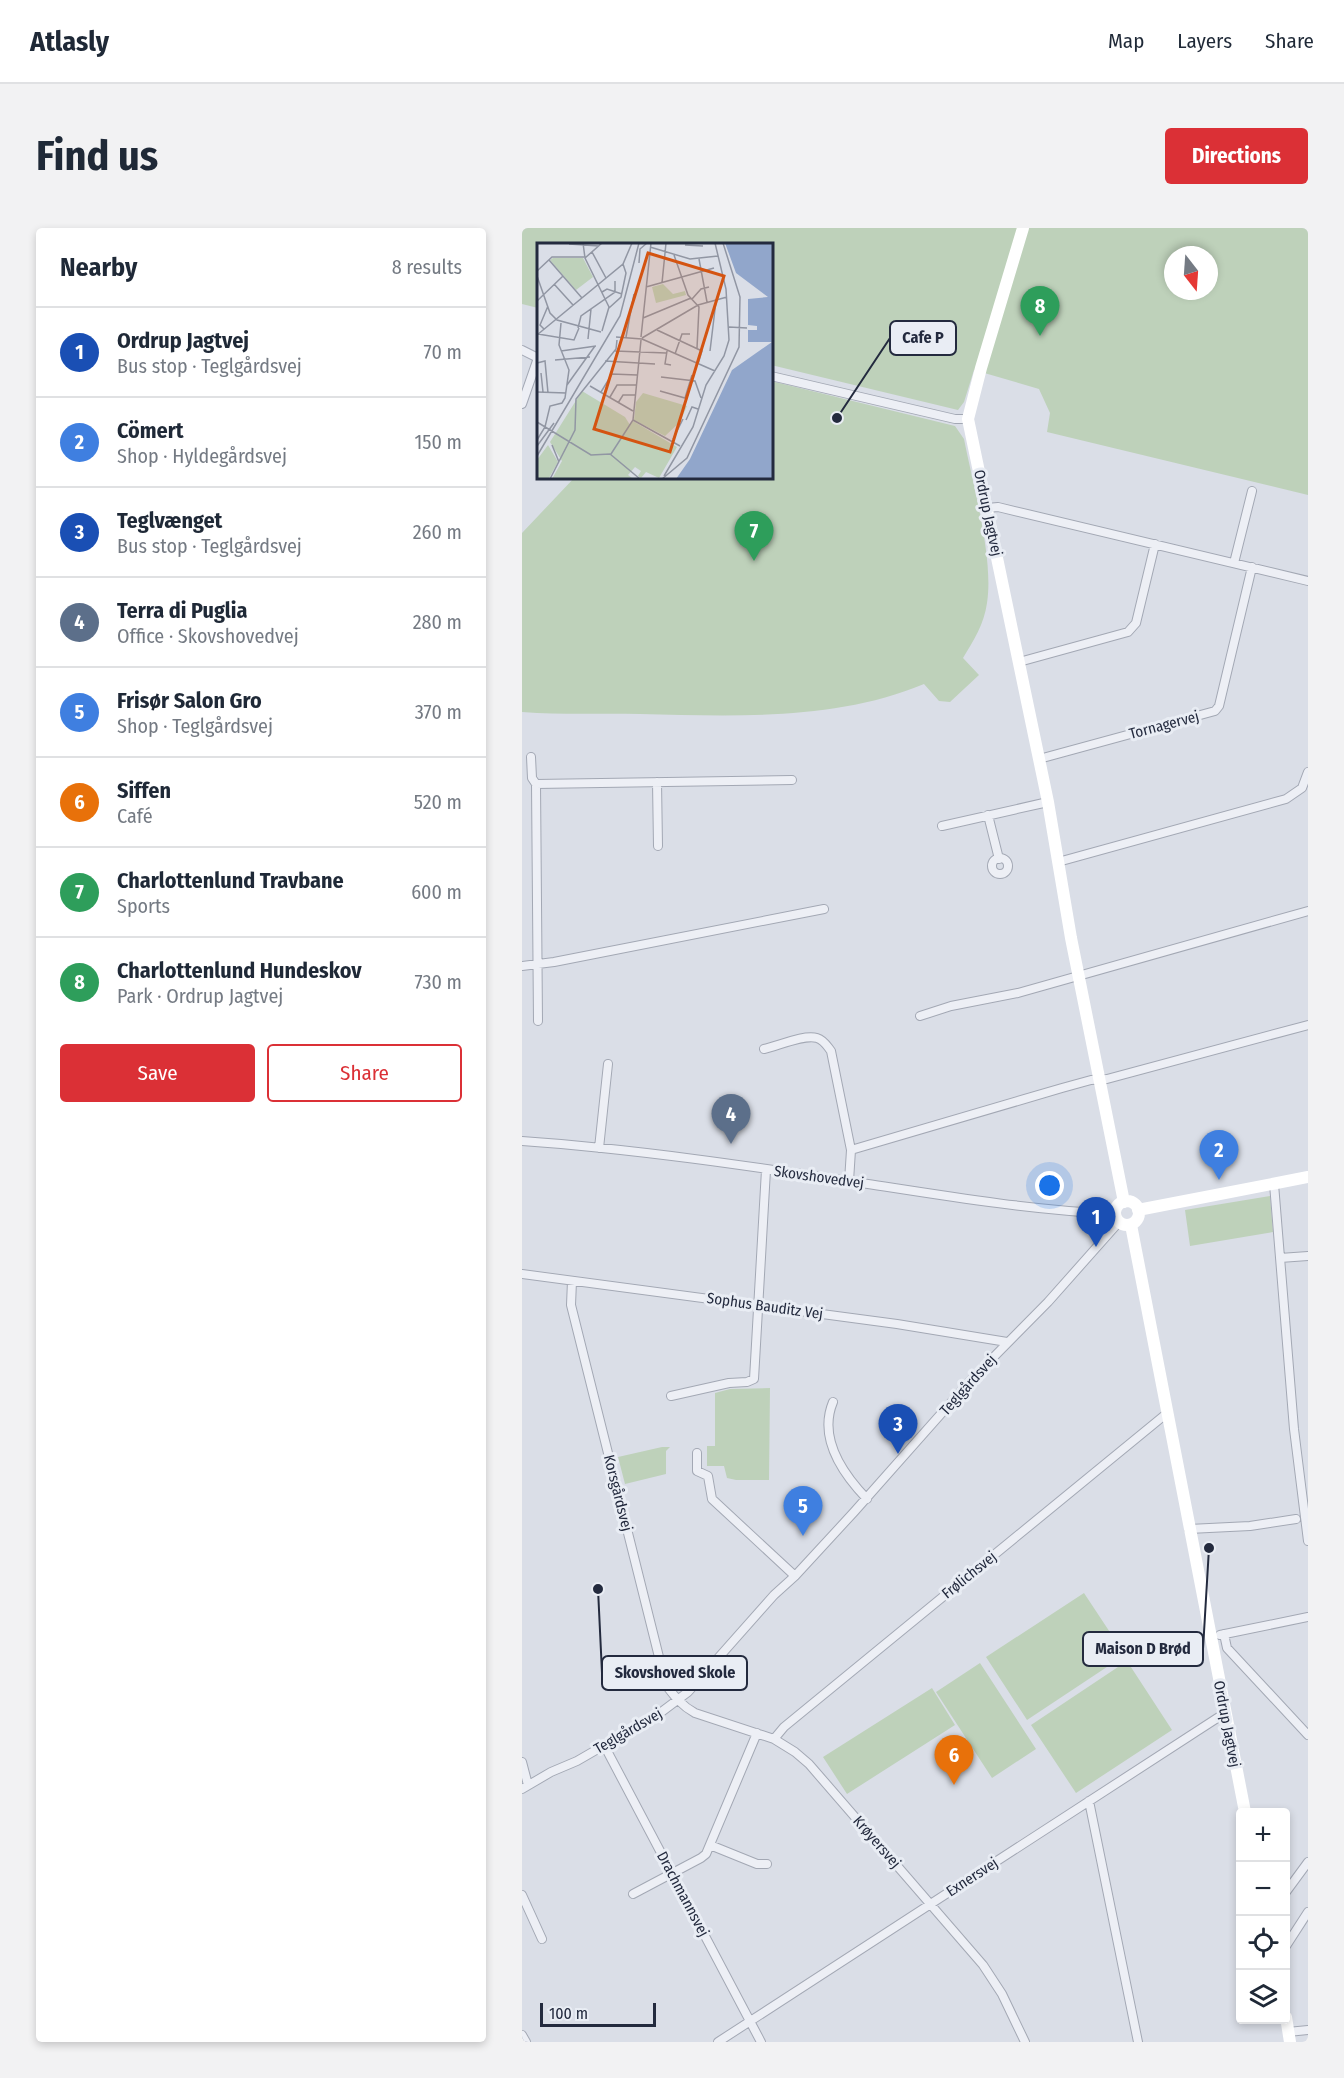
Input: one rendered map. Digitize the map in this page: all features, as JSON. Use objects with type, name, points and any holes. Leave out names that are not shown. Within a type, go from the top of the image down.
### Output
[{"type":"street","name":"Ordrup Jagtvej","points":[[1023,228],[982,363],[968,419],[1048,802],[1079,975],[1124,1202]]},
{"type":"street","points":[[522,350],[537,358]]},
{"type":"street","points":[[522,404],[537,361]]},
{"type":"street","points":[[772,376],[944,416],[968,419]]},
{"type":"street","points":[[1234,563],[1252,491]]},
{"type":"street","points":[[987,508],[998,507],[1308,581]]},
{"type":"street","points":[[1019,662],[1132,629],[1136,624],[1155,544]]},
{"type":"street","name":"Tornagervej","points":[[1039,759],[1215,711],[1220,706],[1252,567]]},
{"type":"street","points":[[531,757],[532,778],[536,784],[538,1021]]},
{"type":"street","points":[[1058,862],[1286,799],[1302,788],[1308,772]]},
{"type":"street","points":[[536,784],[792,780]]},
{"type":"street","points":[[657,782],[658,846]]},
{"type":"street","points":[[942,826],[1048,802]]},
{"type":"street","points":[[988,815],[999,859]]},
{"type":"street","points":[[522,966],[824,909]]},
{"type":"street","points":[[920,1016],[951,1006],[995,999],[1308,911]]},
{"type":"street","points":[[851,1150],[1062,1088],[1107,1079],[1308,1024]]},
{"type":"street","points":[[765,1049],[805,1038],[818,1038],[831,1051],[851,1150],[849,1181]]},
{"type":"street","points":[[599,1148],[608,1064]]},
{"type":"street","name":"Skovshovedvej","points":[[522,1141],[599,1148],[1122,1220]]},
{"type":"street","points":[[671,1396],[754,1379],[766,1170]]},
{"type":"street","points":[[1138,1210],[1308,1177]]},
{"type":"street","points":[[1274,1184],[1293,1429],[1308,1541]]},
{"type":"street","points":[[1124,1202],[1133,1203],[1138,1210],[1138,1219],[1122,1220],[1117,1206],[1124,1202]]},
{"type":"street","name":"Ordrup Jagtvej","points":[[1122,1220],[1166,1414],[1244,1808]]},
{"type":"street","name":"Teglgårdsvej","points":[[525,1787],[678,1702],[774,1595],[795,1576],[867,1499],[1007,1342],[1048,1302],[1122,1220]]},
{"type":"street","points":[[1280,1258],[1308,1256]]},
{"type":"street","name":"Sophus Bauditz Vej","points":[[522,1274],[897,1324],[1007,1342]]},
{"type":"street","name":"Korsgårdsvej","points":[[572,1281],[571,1305],[666,1685],[678,1702]]},
{"type":"street","points":[[833,1402],[829,1412],[829,1439],[833,1452],[857,1489],[867,1499]]},
{"type":"street","name":"Frølichsvej","points":[[774,1739],[783,1727],[1166,1414]]},
{"type":"street","points":[[697,1453],[697,1471],[708,1476],[712,1499],[795,1576]]},
{"type":"street","points":[[1189,1529],[1250,1526],[1296,1520]]},
{"type":"street","points":[[1210,1637],[1308,1617]]},
{"type":"street","points":[[1224,1634],[1227,1648],[1308,1735]]},
{"type":"street","name":"Krøyersvej","points":[[678,1702],[695,1713],[774,1739],[809,1764],[983,1965],[1002,1994],[1025,2042]]},
{"type":"street","name":"Exnersvej","points":[[718,2042],[1225,1713]]},
{"type":"street","points":[[633,1894],[701,1858],[710,1845],[758,1733]]},
{"type":"street","name":"Drachmannsvej","points":[[604,1745],[761,2042]]},
{"type":"street","points":[[522,1762],[525,1787]]},
{"type":"street","points":[[1089,1801],[1138,2042]]},
{"type":"street","points":[[710,1845],[757,1864],[767,1864]]},
{"type":"street","points":[[1290,1887],[1308,1862]]},
{"type":"street","points":[[522,1894],[542,1939]]},
{"type":"street","points":[[1290,1940],[1308,1912]]},
{"type":"street","points":[[1289,2037],[1308,2030]]},
{"type":"street","points":[[522,2035],[526,2042]]},
{"type":"green space","points":[[522,228],[1308,228],[1308,495],[1047,432],[1050,413],[1039,389],[974,370],[964,402],[958,410],[772,365],[772,243],[537,243],[537,308],[522,304]]},
{"type":"green space","points":[[772,381],[955,426],[964,439],[982,522],[988,565],[986,611],[978,632],[963,658],[979,675],[950,702],[939,701],[924,684],[856,705],[784,714],[522,712],[522,533],[574,478],[772,478]]},
{"type":"green space","points":[[1270,1196],[1273,1232],[1190,1246],[1185,1210]]},
{"type":"green space","points":[[770,1388],[769,1480],[727,1478],[724,1466],[707,1466],[707,1446],[715,1446],[715,1393],[730,1389]]},
{"type":"green space","points":[[670,1447],[666,1451],[666,1474],[625,1484],[618,1457]]},
{"type":"green space","points":[[1084,1593],[1125,1655],[1027,1720],[986,1657]]},
{"type":"green space","points":[[1127,1661],[1172,1730],[1076,1793],[1031,1725]]},
{"type":"green space","points":[[980,1663],[1036,1749],[992,1778],[936,1692]]},
{"type":"green space","points":[[932,1688],[955,1725],[847,1794],[823,1757]]},
{"type":"place","name":"Charlottenlund Hundeskov","points":[[1040,336]]},
{"type":"place","name":"Cafe P","points":[[837,418]]},
{"type":"place","name":"Charlottenlund Travbane","points":[[754,561]]},
{"type":"place","name":"Terra di Puglia","points":[[731,1144]]},
{"type":"place","name":"Cömert","points":[[1219,1180]]},
{"type":"place","name":"Ordrup Jagtvej","points":[[1096,1247]]},
{"type":"place","name":"Teglvænget","points":[[898,1454]]},
{"type":"place","name":"Frisør Salon Gro","points":[[803,1536]]},
{"type":"place","name":"Maison D Brød","points":[[1209,1548]]},
{"type":"place","name":"Skovshoved Skole","points":[[598,1589]]},
{"type":"place","name":"Siffen","points":[[954,1785]]}]
